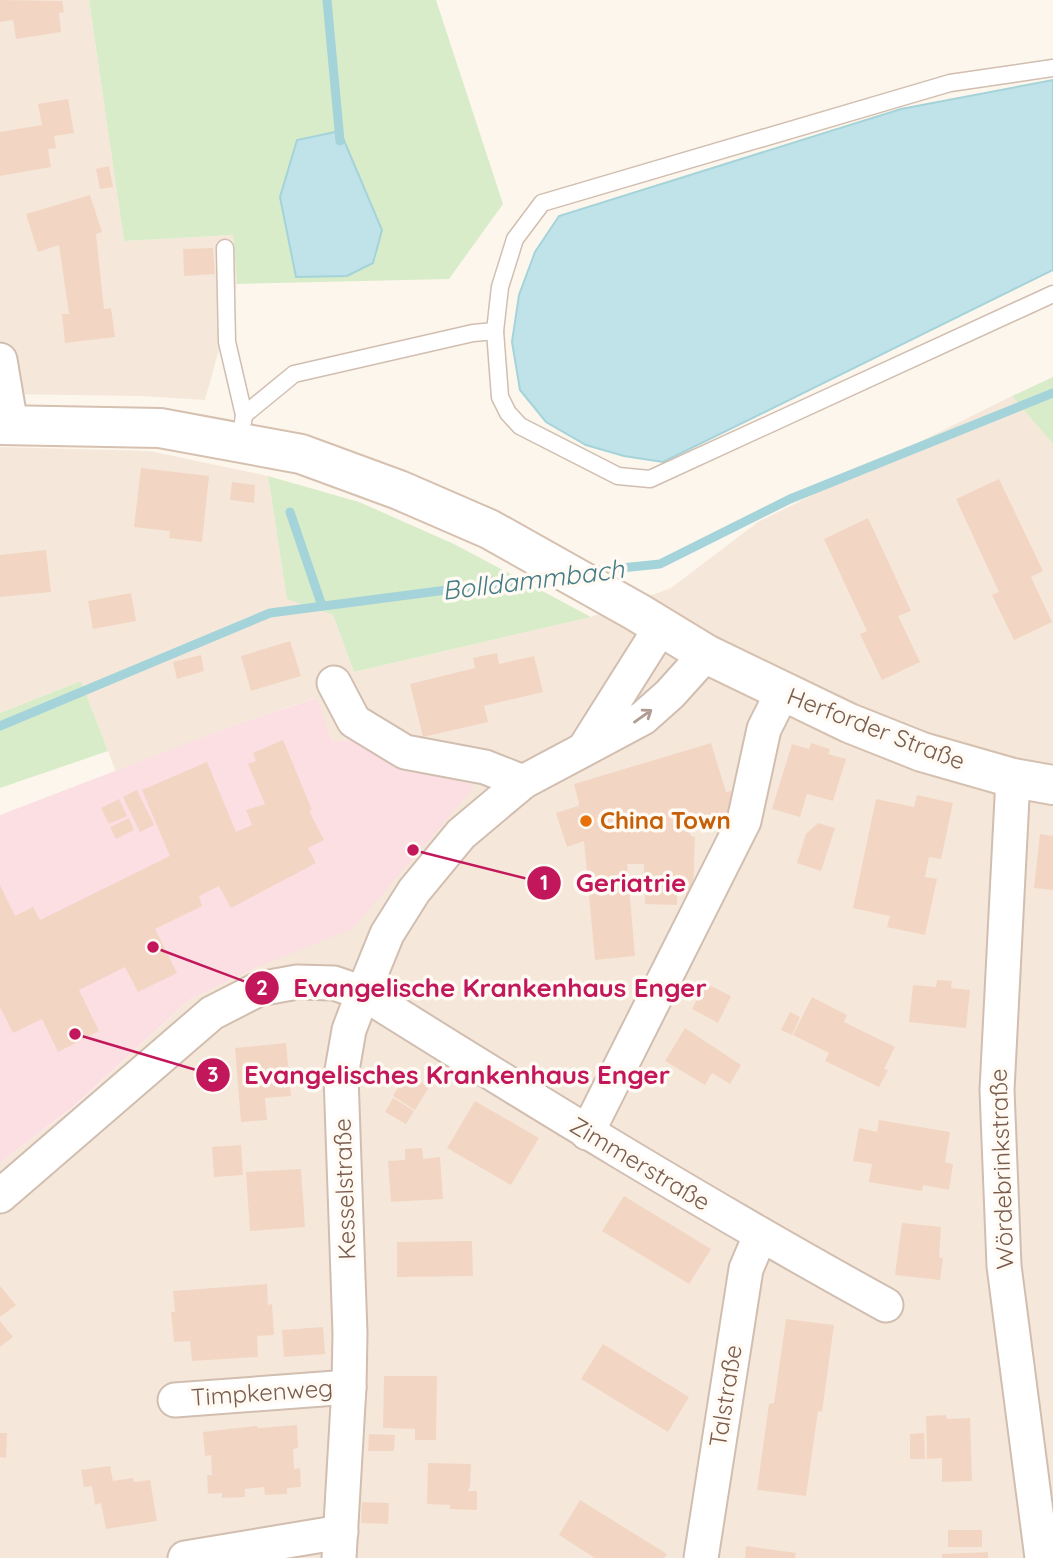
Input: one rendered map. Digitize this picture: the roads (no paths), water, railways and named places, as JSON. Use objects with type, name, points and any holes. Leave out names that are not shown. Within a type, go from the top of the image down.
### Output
[{"type":"main road","name":"Herforder Straße","points":[[5,425],[241,429],[489,529],[706,654],[849,723],[922,752],[1013,778],[1053,785]]},
{"type":"street","points":[[0,360],[5,425]]},
{"type":"street","name":"Kesselstraße","points":[[584,749],[649,619]]},
{"type":"street","name":"Kesselstraße","points":[[340,1545],[349,1387],[341,1076],[349,1030],[387,934],[414,891],[461,834],[523,782],[643,718],[670,694],[706,654]]},
{"type":"street","points":[[334,682],[354,721],[405,752],[485,767],[523,782]]},
{"type":"street","points":[[587,1133],[744,821],[764,729],[782,693]]},
{"type":"street","name":"Wördebrinkstraße","points":[[1013,778],[997,1090],[1004,1266],[1042,1558]]},
{"type":"street","name":"Zimmerstraße","points":[[0,1196],[212,1013],[259,989],[298,982],[334,983],[363,993],[587,1133],[760,1236],[886,1305]]},
{"type":"street","name":"Talstraße","points":[[701,1558],[746,1269],[760,1236]]},
{"type":"street","name":"Timpkenweg","points":[[175,1400],[349,1387]]},
{"type":"street","points":[[185,1558],[340,1545]]},
{"type":"lane","points":[[1053,68],[950,83],[542,203],[516,239],[500,287],[495,331],[500,397],[508,413],[520,426],[618,476],[650,479],[1053,294]]},
{"type":"lane","points":[[225,248],[227,342],[241,429]]},
{"type":"lane","points":[[241,429],[294,374],[473,333],[495,331]]},
{"type":"water","points":[[1053,80],[1053,270],[663,462],[624,456],[586,445],[546,422],[520,390],[512,342],[519,295],[535,252],[559,216],[901,109]]},
{"type":"water","points":[[340,131],[382,230],[373,263],[347,276],[296,277],[280,197],[297,140]]},
{"type":"waterway","points":[[327,0],[340,141]]},
{"type":"waterway","name":"Bolldammbach","points":[[592,571],[660,564],[790,499],[1053,393]]},
{"type":"waterway","points":[[290,512],[322,606]]},
{"type":"waterway","name":"Bolldammbach","points":[[0,726],[270,613],[547,577]]},
{"type":"place","name":"China Town","points":[[586,821]]},
{"type":"place","name":"Geriatrie","points":[[413,850]]},
{"type":"place","name":"Evangelische Krankenhaus Enger","points":[[153,947]]},
{"type":"place","name":"Evangelisches Krankenhaus Enger","points":[[75,1034]]}]
